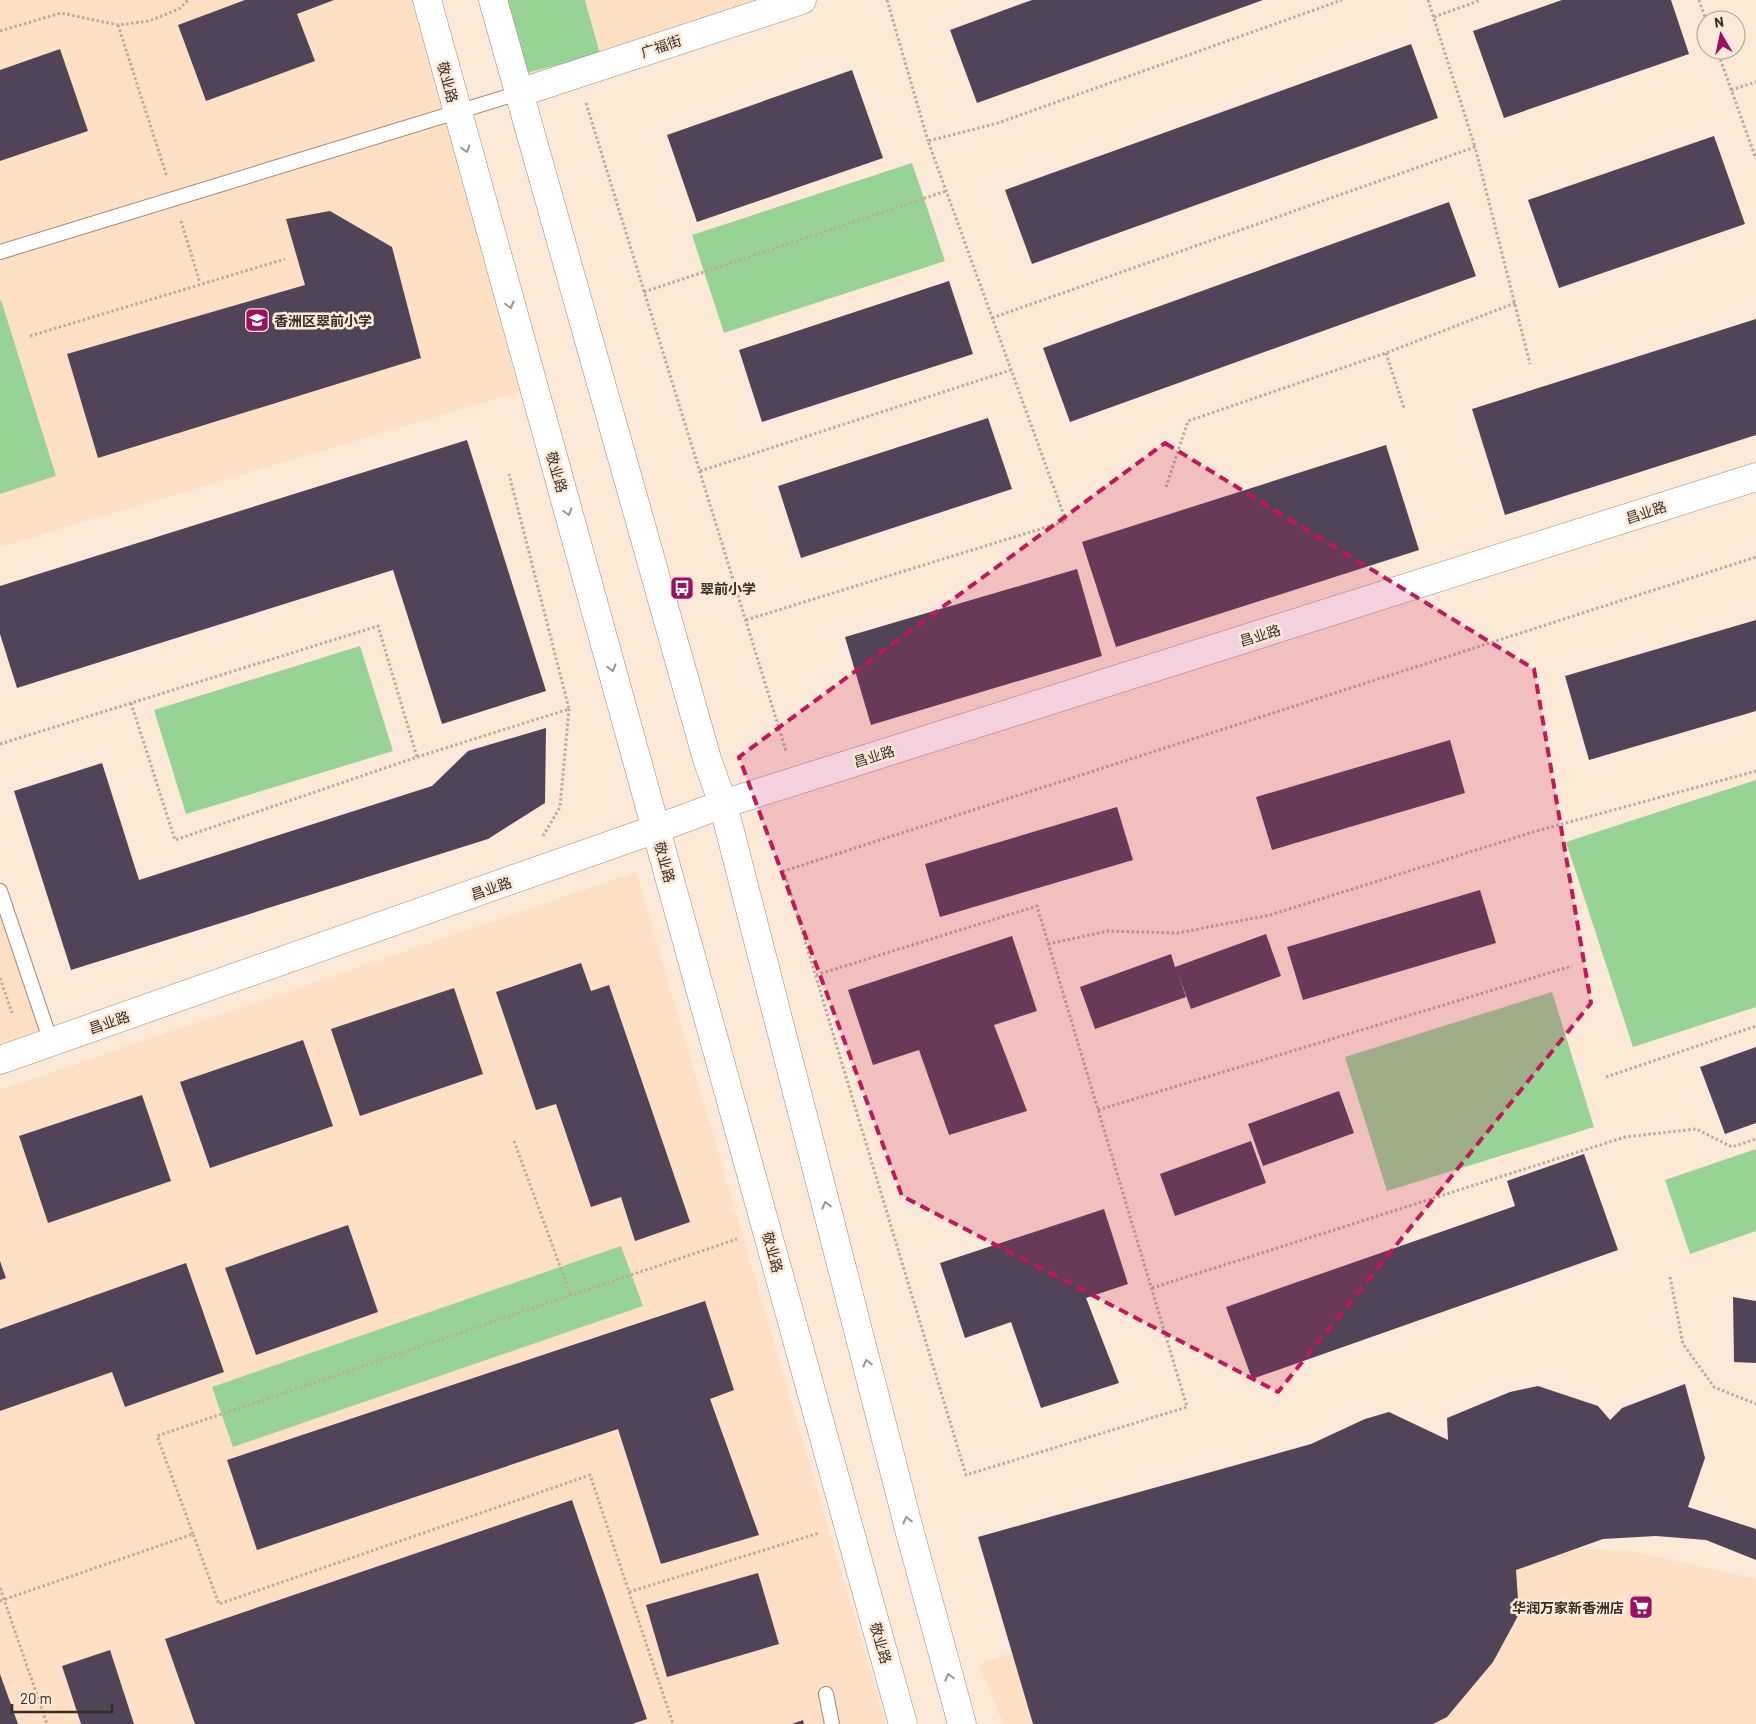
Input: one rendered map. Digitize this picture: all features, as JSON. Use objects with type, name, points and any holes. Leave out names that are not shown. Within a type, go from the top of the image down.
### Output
[{"type":"main road","name":"敬业路","points":[[427,0],[456,112],[903,1724]]},
{"type":"main road","points":[[493,0],[702,740],[723,804],[909,1529],[962,1724]]},
{"type":"main road","name":"广福街","points":[[519,93],[802,0]]},
{"type":"main road","name":"昌业路","points":[[0,1060],[656,830],[723,804],[1756,477]]},
{"type":"lane","points":[[0,252],[519,93]]},
{"type":"lane","points":[[0,891],[51,1042]]},
{"type":"lane","points":[[826,1694],[832,1724]]},
{"type":"path","points":[[0,31],[61,13],[118,25],[149,21],[179,9],[188,0]]},
{"type":"path","points":[[746,620],[1066,521],[928,141],[886,0]]},
{"type":"path","points":[[928,141],[998,123],[1342,0]]},
{"type":"path","points":[[1428,0],[1475,147],[1530,364]]},
{"type":"path","points":[[1434,17],[1481,0]]},
{"type":"path","points":[[118,25],[200,284]]},
{"type":"path","points":[[1720,60],[1756,159]]},
{"type":"path","points":[[577,74],[796,781]]},
{"type":"path","points":[[1731,90],[1756,82]]},
{"type":"path","points":[[992,318],[1475,147]]},
{"type":"path","points":[[644,292],[946,191]]},
{"type":"path","points":[[30,336],[285,259]]},
{"type":"path","points":[[1166,488],[1188,421],[1386,353],[1515,303]]},
{"type":"path","points":[[1386,353],[1404,408]]},
{"type":"path","points":[[700,471],[1011,370]]},
{"type":"path","points":[[509,474],[569,709],[560,807],[541,839]]},
{"type":"path","points":[[816,975],[1037,906],[1187,1407],[966,1475],[784,871],[1756,557]]},
{"type":"path","points":[[0,744],[378,626],[417,758]]},
{"type":"path","points":[[131,703],[175,840],[569,709]]},
{"type":"path","points":[[1048,944],[1108,931],[1178,933],[1270,915],[1533,832],[1756,771]]},
{"type":"path","points":[[1098,1110],[1572,966]]},
{"type":"path","points":[[0,978],[12,1012]]},
{"type":"path","points":[[1606,1076],[1756,1026]]},
{"type":"path","points":[[1152,1288],[1624,1137],[1696,1129],[1732,1147],[1756,1138]]},
{"type":"path","points":[[514,1141],[571,1296]]},
{"type":"path","points":[[673,1724],[590,1475],[218,1604],[157,1436],[767,1229]]},
{"type":"path","points":[[1670,1277],[1683,1344],[1714,1387],[1756,1406]]},
{"type":"path","points":[[628,1592],[848,1524]]},
{"type":"path","points":[[2,1600],[193,1534]]},
{"type":"path","points":[[0,1588],[2,1600],[47,1724]]},
{"type":"highlighted area","points":[[1165,443],[1534,669],[1591,1003],[1278,1392],[902,1196],[739,757]]},
{"type":"shaded area","name":"香洲区翠前小学","points":[[0,0],[426,0],[533,388],[0,547]]},
{"type":"shaded area","points":[[494,0],[801,0],[519,92]]},
{"type":"shaded area","points":[[636,872],[886,1724],[0,1724],[0,1090]]},
{"type":"shaded area","points":[[0,891],[51,1042],[0,1060]]},
{"type":"shaded area","points":[[1382,1540],[1632,1551],[1756,1579],[1756,1724],[1004,1724],[978,1664]]},
{"type":"green space","points":[[506,0],[585,0],[600,54],[526,73]]},
{"type":"green space","points":[[912,163],[945,261],[724,333],[692,235]]},
{"type":"green space","points":[[0,301],[56,476],[0,494]]},
{"type":"green space","points":[[360,646],[393,751],[186,814],[154,710]]},
{"type":"green space","points":[[1756,780],[1756,1007],[1633,1047],[1566,842]]},
{"type":"green space","points":[[1552,992],[1594,1127],[1387,1191],[1345,1057]]},
{"type":"green space","points":[[1756,1149],[1756,1231],[1690,1254],[1665,1180]]},
{"type":"green space","points":[[621,1246],[643,1306],[233,1447],[212,1387]]},
{"type":"building","points":[[245,0],[334,0],[297,14],[315,61],[206,101],[178,25]]},
{"type":"building","points":[[1032,0],[1263,0],[977,103],[950,30]]},
{"type":"building","points":[[1562,0],[1671,0],[1689,54],[1504,118],[1473,31]]},
{"type":"building","points":[[1411,44],[1438,118],[1032,264],[1005,190]]},
{"type":"building","points":[[60,49],[88,131],[0,161],[0,70]]},
{"type":"building","points":[[852,70],[883,158],[697,222],[667,135]]},
{"type":"building","points":[[1714,136],[1745,224],[1559,288],[1528,200]]},
{"type":"building","points":[[1449,202],[1476,276],[1070,422],[1043,348]]},
{"type":"building","points":[[330,211],[392,247],[421,358],[98,458],[67,354],[305,285],[286,219]]},
{"type":"building","points":[[949,281],[973,354],[762,422],[739,350]]},
{"type":"building","points":[[1756,319],[1756,435],[1505,515],[1472,409]]},
{"type":"building","points":[[988,418],[1012,489],[801,558],[778,486]]},
{"type":"building","points":[[467,440],[546,691],[442,724],[393,570],[17,688],[0,634],[0,586]]},
{"type":"building","points":[[1386,445],[1419,550],[1116,647],[1082,542]]},
{"type":"building","points":[[1077,569],[1102,656],[871,725],[845,637]]},
{"type":"building","points":[[1756,620],[1756,711],[1589,760],[1565,676]]},
{"type":"building","points":[[546,728],[545,803],[488,839],[71,970],[14,791],[102,763],[139,880],[432,786],[468,751]]},
{"type":"building","points":[[1450,740],[1465,793],[1272,850],[1256,797]]},
{"type":"building","points":[[1117,807],[1133,860],[940,917],[925,864]]},
{"type":"building","points":[[1480,890],[1496,943],[1303,1000],[1287,947]]},
{"type":"building","points":[[1266,934],[1281,976],[1191,1009],[1177,971],[1186,997],[1095,1029],[1080,987],[1171,954],[1175,967]]},
{"type":"building","points":[[1012,936],[1037,1011],[994,1025],[1027,1111],[949,1135],[919,1050],[873,1065],[848,990]]},
{"type":"building","points":[[581,963],[591,991],[609,985],[690,1222],[635,1241],[621,1197],[591,1207],[556,1104],[536,1110],[496,992]]},
{"type":"building","points":[[454,988],[483,1074],[360,1116],[331,1029]]},
{"type":"building","points":[[303,1040],[333,1126],[210,1168],[180,1082]]},
{"type":"building","points":[[1756,1047],[1756,1123],[1725,1134],[1700,1067]]},
{"type":"building","points":[[1339,1091],[1354,1133],[1263,1166],[1248,1124]]},
{"type":"building","points":[[142,1095],[171,1181],[48,1223],[19,1136]]},
{"type":"building","points":[[1251,1141],[1266,1183],[1175,1216],[1160,1174]]},
{"type":"building","points":[[1584,1154],[1618,1250],[1252,1379],[1226,1307],[1515,1206],[1507,1181]]},
{"type":"building","points":[[1104,1209],[1128,1284],[1086,1298],[1119,1383],[1041,1408],[1011,1322],[965,1338],[940,1263]]},
{"type":"building","points":[[348,1225],[378,1312],[256,1355],[225,1268]]},
{"type":"building","points":[[0,1261],[6,1278],[0,1280]]},
{"type":"building","points":[[186,1263],[224,1372],[125,1407],[112,1372],[0,1411],[0,1329]]},
{"type":"building","points":[[1733,1297],[1756,1301],[1756,1363],[1734,1362]]},
{"type":"building","points":[[705,1301],[734,1390],[710,1399],[759,1535],[661,1564],[618,1429],[257,1550],[227,1460]]},
{"type":"building","points":[[1685,1384],[1705,1458],[1688,1507],[1756,1529],[1756,1560],[1706,1540],[1656,1536],[1603,1539],[1516,1570],[1519,1614],[1493,1662],[1447,1717],[1433,1724],[1033,1724],[978,1537],[1311,1444],[1365,1419],[1389,1412],[1448,1440],[1447,1418],[1510,1392],[1538,1386],[1598,1406],[1610,1420],[1622,1408]]},
{"type":"building","points":[[572,1500],[647,1719],[632,1724],[195,1724],[165,1639]]},
{"type":"building","points":[[758,1573],[779,1644],[667,1677],[646,1605]]},
{"type":"building","points":[[110,1650],[134,1724],[81,1724],[62,1666]]},
{"type":"building","points":[[0,1674],[18,1724],[0,1724]]},
{"type":"building","points":[[803,1720],[804,1724],[792,1724]]},
{"type":"place","name":"香洲区翠前小学","points":[[257,320]]},
{"type":"place","name":"翠前小学","points":[[682,588]]},
{"type":"place","name":"华润万家新香洲店","points":[[1641,1607]]}]
